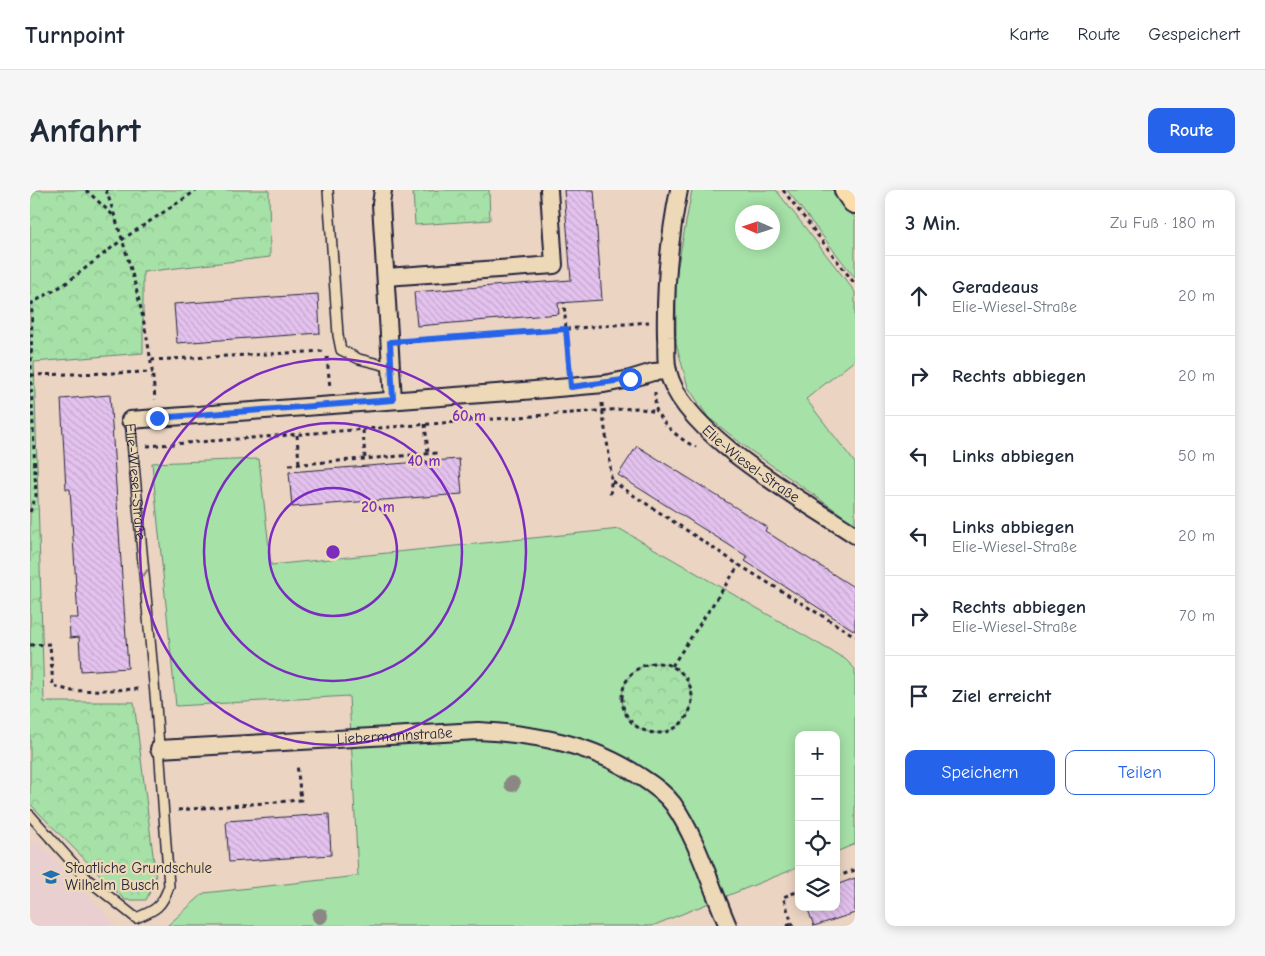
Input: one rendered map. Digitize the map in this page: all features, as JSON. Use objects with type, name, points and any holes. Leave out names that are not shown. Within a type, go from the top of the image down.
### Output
[{"type":"main road","points":[[848,190],[855,200]]},
{"type":"street","points":[[383,190],[381,204],[393,400]]},
{"type":"street","points":[[386,277],[554,265],[549,190]]},
{"type":"street","name":"Elie-Wiesel-Straße","points":[[679,190],[670,239],[665,304],[668,371],[679,397],[694,416],[736,456],[855,534]]},
{"type":"street","name":"Elie-Wiesel-Straße","points":[[130,420],[571,387],[630,379],[653,372],[668,371]]},
{"type":"street","name":"Liebermannstraße","points":[[159,749],[478,731],[517,733],[571,743],[617,761],[654,785],[672,802],[684,822],[728,926]]},
{"type":"lane","points":[[328,190],[338,335],[341,350],[359,359],[391,367]]},
{"type":"lane","name":"Elie-Wiesel-Straße","points":[[130,420],[159,749]]},
{"type":"lane","points":[[30,815],[87,879],[137,922],[164,902],[169,886],[159,749]]},
{"type":"path","points":[[86,190],[115,218]]},
{"type":"path","points":[[106,190],[123,239],[151,360],[158,445]]},
{"type":"path","points":[[30,512],[36,496],[31,375],[31,302],[64,284],[123,239],[197,190]]},
{"type":"path","points":[[783,190],[855,284]]},
{"type":"path","points":[[564,303],[571,387]]},
{"type":"path","points":[[390,342],[651,322]]},
{"type":"path","points":[[151,360],[341,350]]},
{"type":"path","points":[[326,351],[331,404]]},
{"type":"path","points":[[31,375],[153,372]]},
{"type":"path","points":[[131,448],[636,408],[657,412]]},
{"type":"path","points":[[602,411],[611,464],[612,481],[610,496]]},
{"type":"path","points":[[425,424],[428,454]]},
{"type":"path","points":[[363,430],[365,459]]},
{"type":"path","points":[[297,434],[299,464]]},
{"type":"path","points":[[289,465],[438,453]]},
{"type":"path","points":[[612,481],[740,565],[855,636]]},
{"type":"path","points":[[672,666],[740,565]]},
{"type":"path","points":[[30,645],[50,644],[53,686],[72,691],[153,688]]},
{"type":"path","points":[[660,663],[672,666],[681,672],[692,691],[689,713],[682,724],[671,731],[660,734],[639,729],[624,712],[623,688],[628,678],[638,668],[650,664],[660,663]]},
{"type":"path","points":[[163,812],[301,800],[298,764]]},
{"type":"path","points":[[840,876],[855,870]]},
{"type":"path","points":[[787,926],[792,925],[783,897],[795,893]]},
{"type":"shaded area","name":"Staatliche Grundschule Wilhelm Busch","points":[[36,840],[115,926],[30,926],[30,845]]},
{"type":"green space","points":[[30,190],[269,190],[270,257],[143,272],[143,353],[34,362],[44,702],[134,702],[156,879],[146,900],[125,900],[30,804]]},
{"type":"green space","points":[[489,190],[490,220],[415,225],[413,192]]},
{"type":"green space","points":[[692,190],[776,190],[855,292],[855,360],[806,399],[855,463],[855,524],[747,448],[708,417],[688,387],[676,343],[676,276]]},
{"type":"green space","points":[[787,190],[833,190],[855,218],[855,278]]},
{"type":"green space","points":[[259,459],[271,565],[620,529],[845,659],[855,669],[855,844],[840,850],[840,731],[795,731],[795,869],[652,926],[167,926],[204,893],[358,876],[349,696],[176,706],[152,463]]},
{"type":"green space","points":[[650,663],[664,663],[677,669],[686,678],[692,691],[690,711],[682,723],[664,733],[650,733],[637,727],[628,718],[622,705],[622,691],[628,678],[637,669]]},
{"type":"building","points":[[564,190],[594,190],[602,300],[558,303],[559,314],[417,326],[414,292],[571,280]]},
{"type":"building","points":[[318,294],[320,333],[177,343],[174,304]]},
{"type":"building","points":[[110,395],[128,668],[81,671],[79,637],[70,638],[69,618],[78,618],[70,489],[66,489],[61,399]]},
{"type":"building","points":[[637,446],[767,527],[765,531],[855,588],[855,631],[745,561],[748,557],[618,475]]},
{"type":"building","points":[[459,459],[462,494],[292,507],[289,472]]},
{"type":"building","points":[[329,814],[331,855],[229,862],[226,821]]},
{"type":"building","points":[[855,878],[855,913],[814,926],[808,911],[840,911],[840,884]]},
{"type":"place","name":"Staatliche Grundschule Wilhelm Busch","points":[[51,877]]},
{"type":"route","points":[[157,418],[393,400],[390,342],[566,329],[571,387],[630,379]]}]
